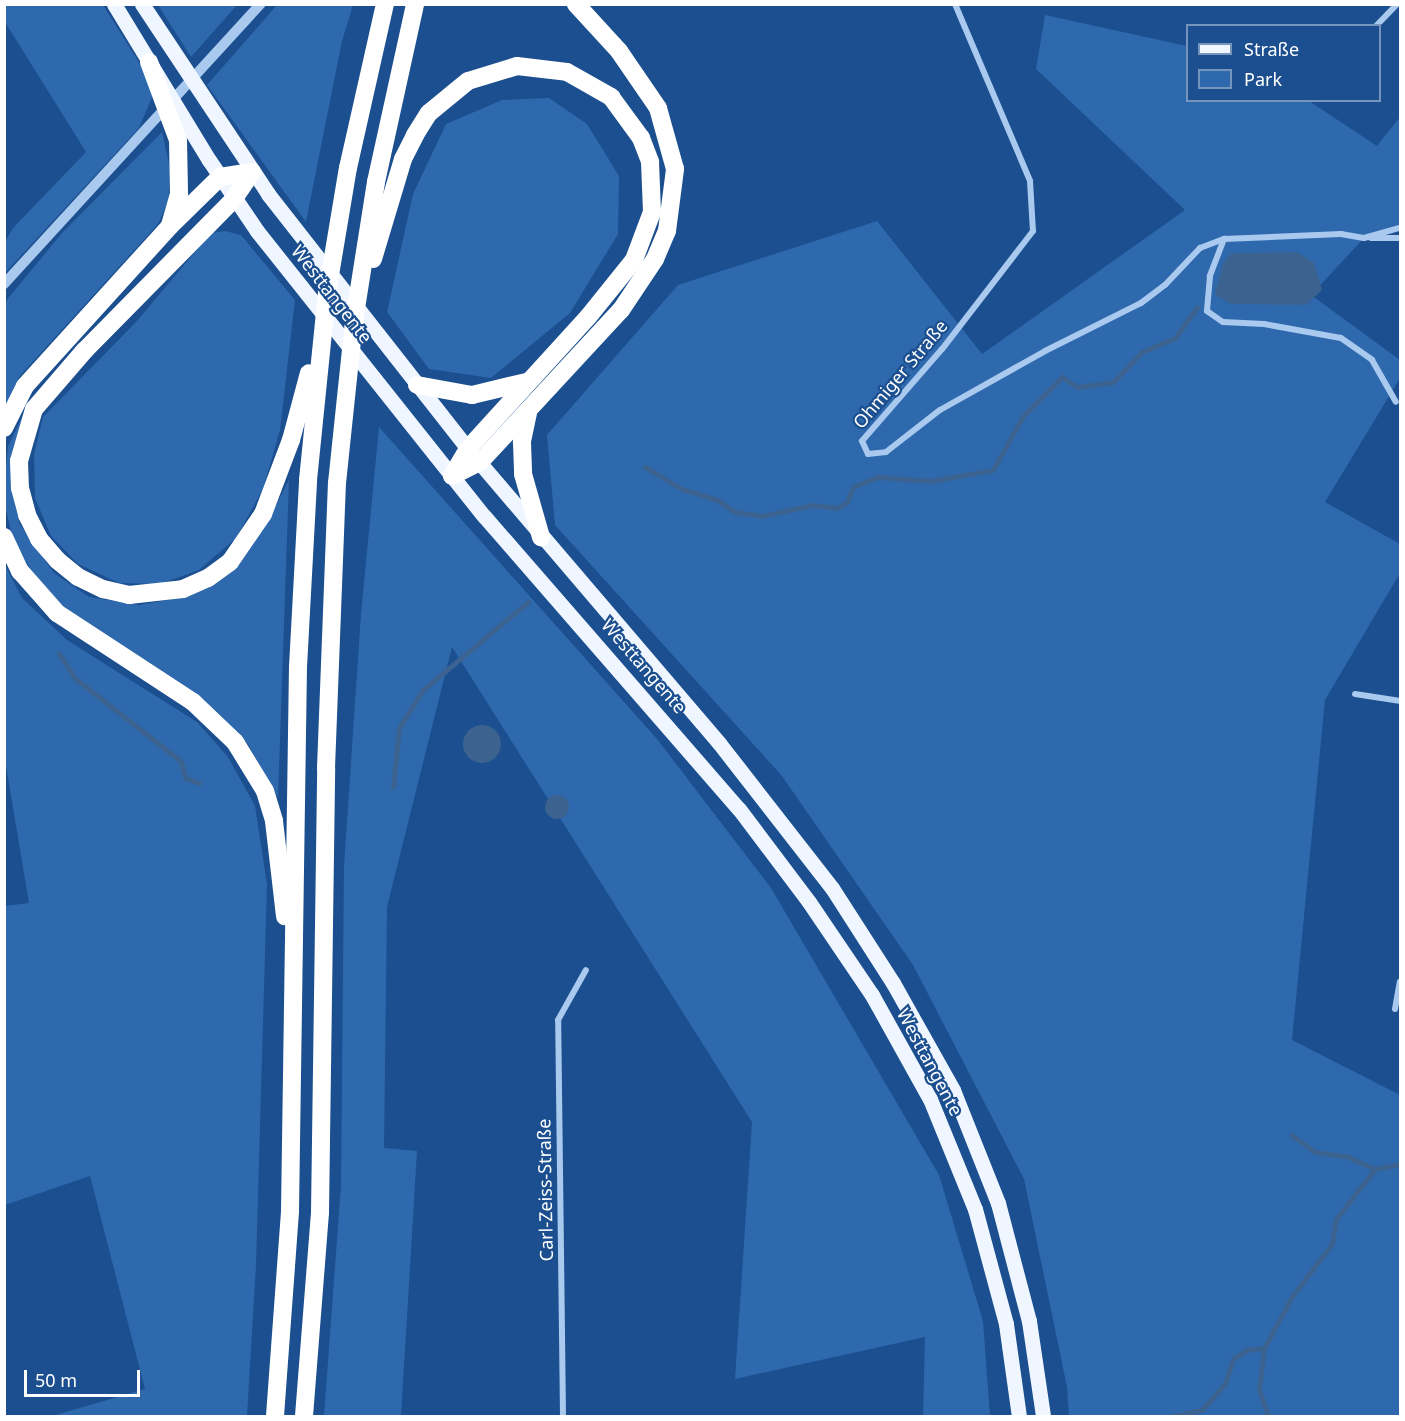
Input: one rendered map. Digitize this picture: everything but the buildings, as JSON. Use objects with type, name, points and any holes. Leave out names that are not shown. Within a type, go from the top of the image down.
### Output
[{"type":"highway","points":[[275,1416],[290,1211],[300,633],[314,373],[338,226],[385,4]]},
{"type":"highway","points":[[304,1416],[320,1212],[328,672],[344,408],[354,321],[368,257],[383,148],[415,4]]},
{"type":"highway","points":[[452,476],[528,412],[638,287],[668,231],[674,199],[673,160],[658,108],[619,51],[576,4]]},
{"type":"highway","points":[[149,62],[178,140],[180,194],[170,226]]},
{"type":"highway","points":[[368,257],[403,159],[429,113],[447,95],[476,78],[517,66],[567,72],[611,97],[633,123],[650,162],[652,212],[646,237],[621,279],[528,382],[474,456]]},
{"type":"highway","points":[[4,428],[31,378],[170,226],[220,177],[252,172]]},
{"type":"highway","points":[[252,172],[234,199],[50,386],[34,408],[19,461],[24,506],[39,539],[57,560],[78,577],[120,593],[157,595],[183,590],[208,578],[230,562],[263,514],[314,373]]},
{"type":"highway","points":[[417,385],[472,395],[528,382]]},
{"type":"highway","points":[[528,412],[522,442],[523,474],[541,537]]},
{"type":"highway","points":[[4,537],[20,571],[57,613],[193,702],[235,742],[251,764],[274,821],[294,999]]},
{"type":"main road","name":"Westtangente","points":[[114,4],[234,199],[452,476],[739,809],[809,902],[903,1046],[930,1099],[975,1209],[1006,1324],[1019,1416]]},
{"type":"main road","name":"Westtangente","points":[[142,4],[252,172],[417,385],[541,537],[719,742],[832,888],[925,1035],[977,1146],[998,1203],[1029,1321],[1042,1416]]},
{"type":"street","name":"Ohmiger Straße","points":[[955,4],[1030,181],[1033,231],[942,350],[862,441],[868,454],[886,452],[940,410],[1045,351],[1142,303],[1165,285],[1200,248],[1224,239],[1341,234],[1364,238],[1401,228]]},
{"type":"street","points":[[1378,24],[1397,4]]},
{"type":"street","points":[[4,284],[258,8]]},
{"type":"street","points":[[1364,238],[1401,238]]},
{"type":"street","points":[[1224,239],[1210,276],[1208,311],[1223,322],[1264,324],[1341,338],[1372,360],[1396,402]]},
{"type":"street","points":[[1355,694],[1401,700]]},
{"type":"street","name":"Carl-Zeiss-Straße","points":[[563,1416],[558,1020],[586,970]]},
{"type":"street","points":[[1395,1009],[1401,981]]},
{"type":"green space","points":[[5,5],[103,5],[140,64],[153,95],[139,128],[5,273],[5,242],[13,228],[86,152],[5,22]]},
{"type":"green space","points":[[158,5],[237,5],[191,57]]},
{"type":"green space","points":[[277,5],[353,5],[342,41],[306,222],[207,85]]},
{"type":"green space","points":[[1045,15],[1186,46],[1186,102],[1311,102],[1377,146],[1400,117],[1400,225],[1364,238],[1311,295],[1400,360],[1400,378],[1325,502],[1400,544],[1400,573],[1325,700],[1292,1040],[1400,1095],[1400,1416],[1069,1416],[1067,1387],[1024,1179],[913,965],[782,776],[555,525],[547,435],[678,285],[877,221],[982,354],[1185,210],[1036,69]]},
{"type":"green space","points":[[549,98],[587,124],[619,176],[618,234],[570,313],[491,378],[429,369],[387,312],[413,194],[446,124],[502,100]]},
{"type":"green space","points":[[162,132],[170,168],[169,200],[158,224],[19,377],[5,408],[5,302],[62,233]]},
{"type":"green space","points":[[225,231],[241,235],[295,300],[280,430],[263,489],[236,538],[199,570],[160,584],[119,583],[78,564],[51,536],[35,498],[34,454],[43,417],[137,321],[211,233]]},
{"type":"green space","points":[[27,407],[12,460],[19,523],[54,573],[89,597],[139,605],[190,596],[236,567],[265,527],[289,480],[278,798],[248,744],[200,699],[85,626],[41,585],[14,543],[5,506],[5,477],[8,446]]},
{"type":"green space","points":[[379,427],[657,739],[771,888],[939,1175],[983,1321],[990,1416],[923,1416],[925,1337],[735,1379],[752,1122],[452,647],[387,907],[384,1148],[417,1151],[401,1416],[324,1416],[341,1185],[344,866],[361,614]]},
{"type":"green space","points":[[4,563],[22,598],[67,640],[197,722],[228,757],[255,806],[267,884],[256,1265],[247,1416],[52,1416],[145,1389],[90,1176],[5,1205],[5,906],[29,903],[5,760]]},
{"type":"shaded area","points":[[1297,252],[1314,263],[1322,290],[1306,305],[1230,304],[1215,294],[1223,263],[1231,253]]},
{"type":"shaded area","points":[[482,725],[495,731],[501,744],[495,757],[482,763],[469,757],[463,744],[469,731]]},
{"type":"shaded area","points":[[557,795],[562,796],[568,802],[568,812],[562,818],[557,819],[552,818],[546,812],[545,807],[546,802],[552,796]]},
{"type":"waterway","points":[[645,467],[682,489],[718,500],[735,512],[762,516],[813,505],[837,508],[847,502],[853,487],[878,477],[931,481],[993,470],[1023,416],[1062,377],[1078,387],[1113,382],[1142,352],[1175,338],[1197,308]]},
{"type":"waterway","points":[[393,787],[399,728],[423,690],[528,602]]},
{"type":"waterway","points":[[59,653],[75,678],[181,761],[186,778],[199,783]]},
{"type":"waterway","points":[[1292,1135],[1315,1152],[1349,1157],[1375,1169]]},
{"type":"waterway","points":[[1268,1416],[1259,1390],[1264,1348],[1293,1295],[1332,1244],[1336,1219],[1375,1169],[1400,1164]]},
{"type":"waterway","points":[[1173,1416],[1202,1410],[1225,1384],[1233,1359],[1247,1350],[1264,1348]]}]
